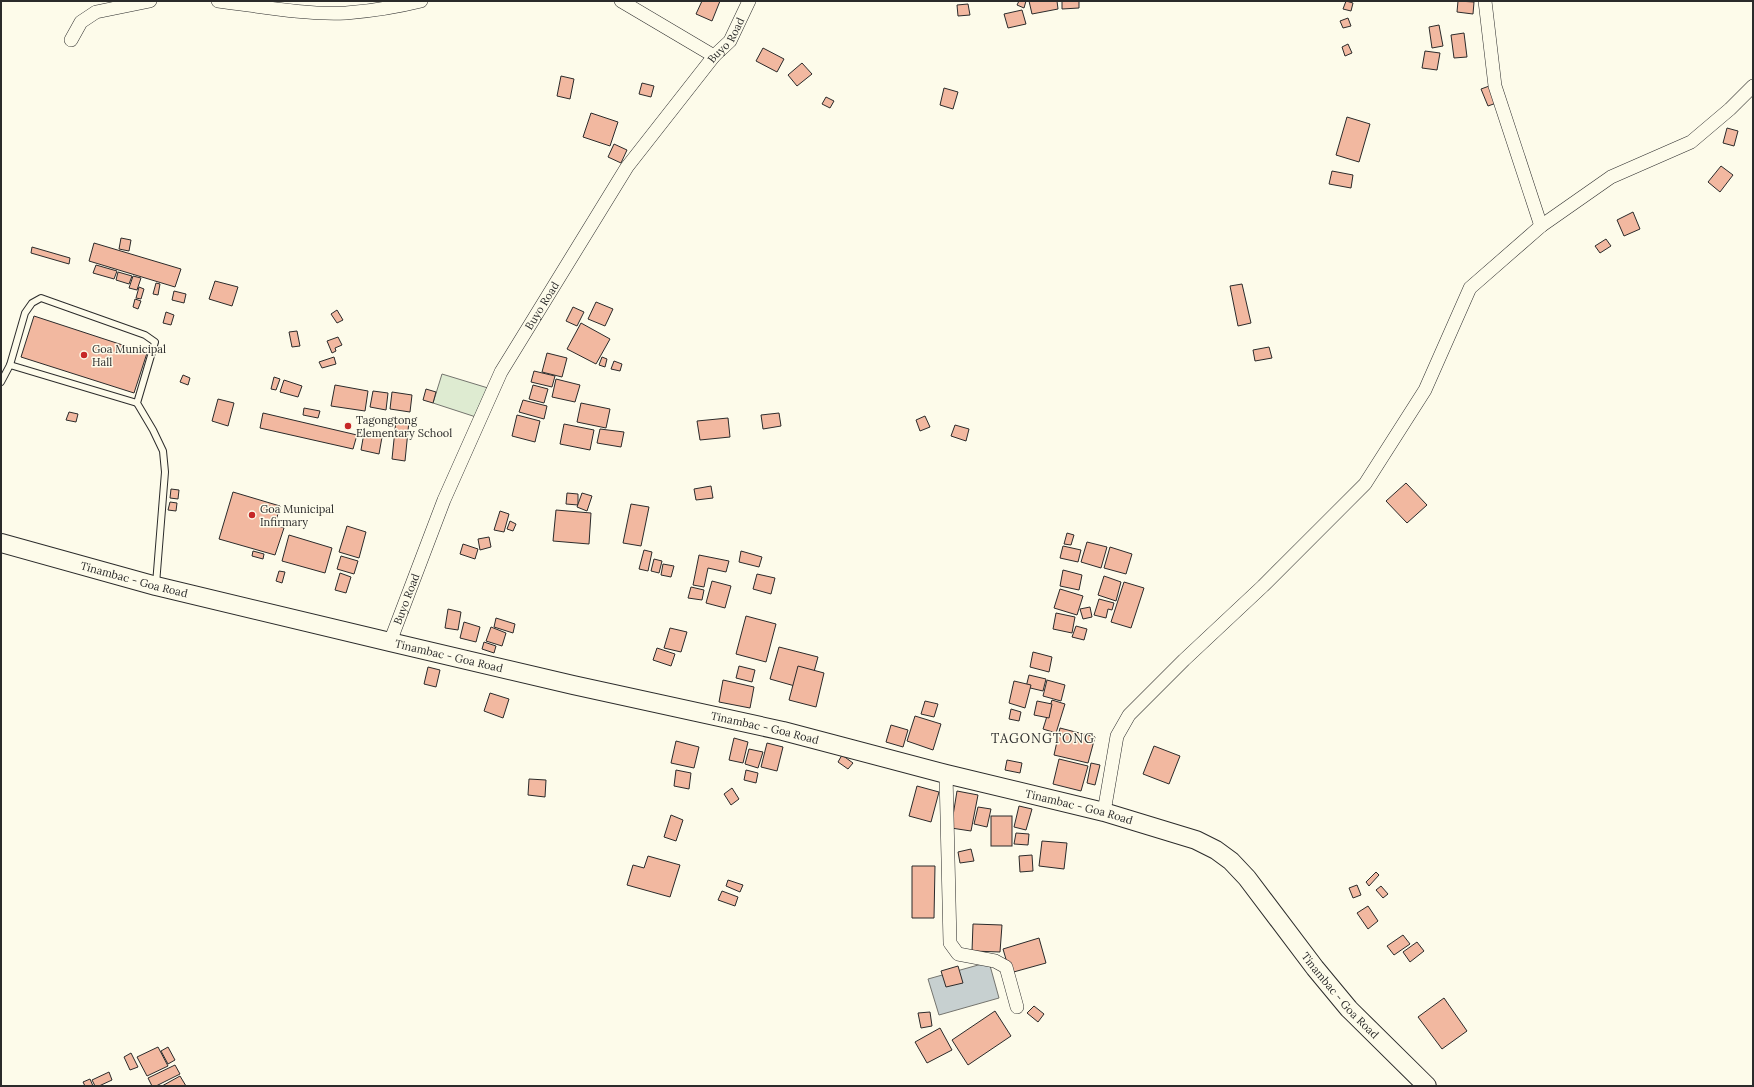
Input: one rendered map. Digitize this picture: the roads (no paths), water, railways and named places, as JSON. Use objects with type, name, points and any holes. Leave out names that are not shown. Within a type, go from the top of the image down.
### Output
[{"type":"main road","name":"Tinambac - Goa Road","points":[[1,543],[156,586],[573,685],[783,731],[946,774],[1104,812],[1196,840],[1216,850],[1231,861],[1247,878],[1315,968],[1349,1009],[1427,1086]]},
{"type":"street","points":[[71,40],[81,22],[96,12],[150,1]]},
{"type":"street","points":[[218,1],[297,6],[345,13],[421,1]]},
{"type":"street","points":[[621,1],[714,56]]},
{"type":"street","name":"Buyo Road","points":[[390,642],[444,500],[502,372],[532,320],[576,252],[627,167],[714,56],[730,41],[749,1]]},
{"type":"street","points":[[1485,1],[1495,86],[1541,226]]},
{"type":"street","points":[[1104,812],[1118,736],[1129,715],[1184,660],[1263,586],[1365,484],[1425,390],[1470,288],[1541,226],[1611,177],[1691,142],[1730,109],[1753,86]]},
{"type":"street","points":[[946,774],[950,943],[958,954],[995,961],[1006,967],[1017,1007]]},
{"type":"lane","points":[[1,382],[10,365],[25,313],[32,303],[41,298],[130,329],[145,335],[155,342],[137,403]]},
{"type":"lane","points":[[10,365],[137,403],[153,430],[163,451],[166,472],[156,586]]},
{"type":"place","name":"Goa Municipal Hall","points":[[84,355]]},
{"type":"place","name":"Tagongtong Elementary School","points":[[348,426]]},
{"type":"place","name":"Goa Municipal Infirmary","points":[[252,515]]},
{"type":"district","name":"TAGONGTONG","points":[[1043,738]]}]
